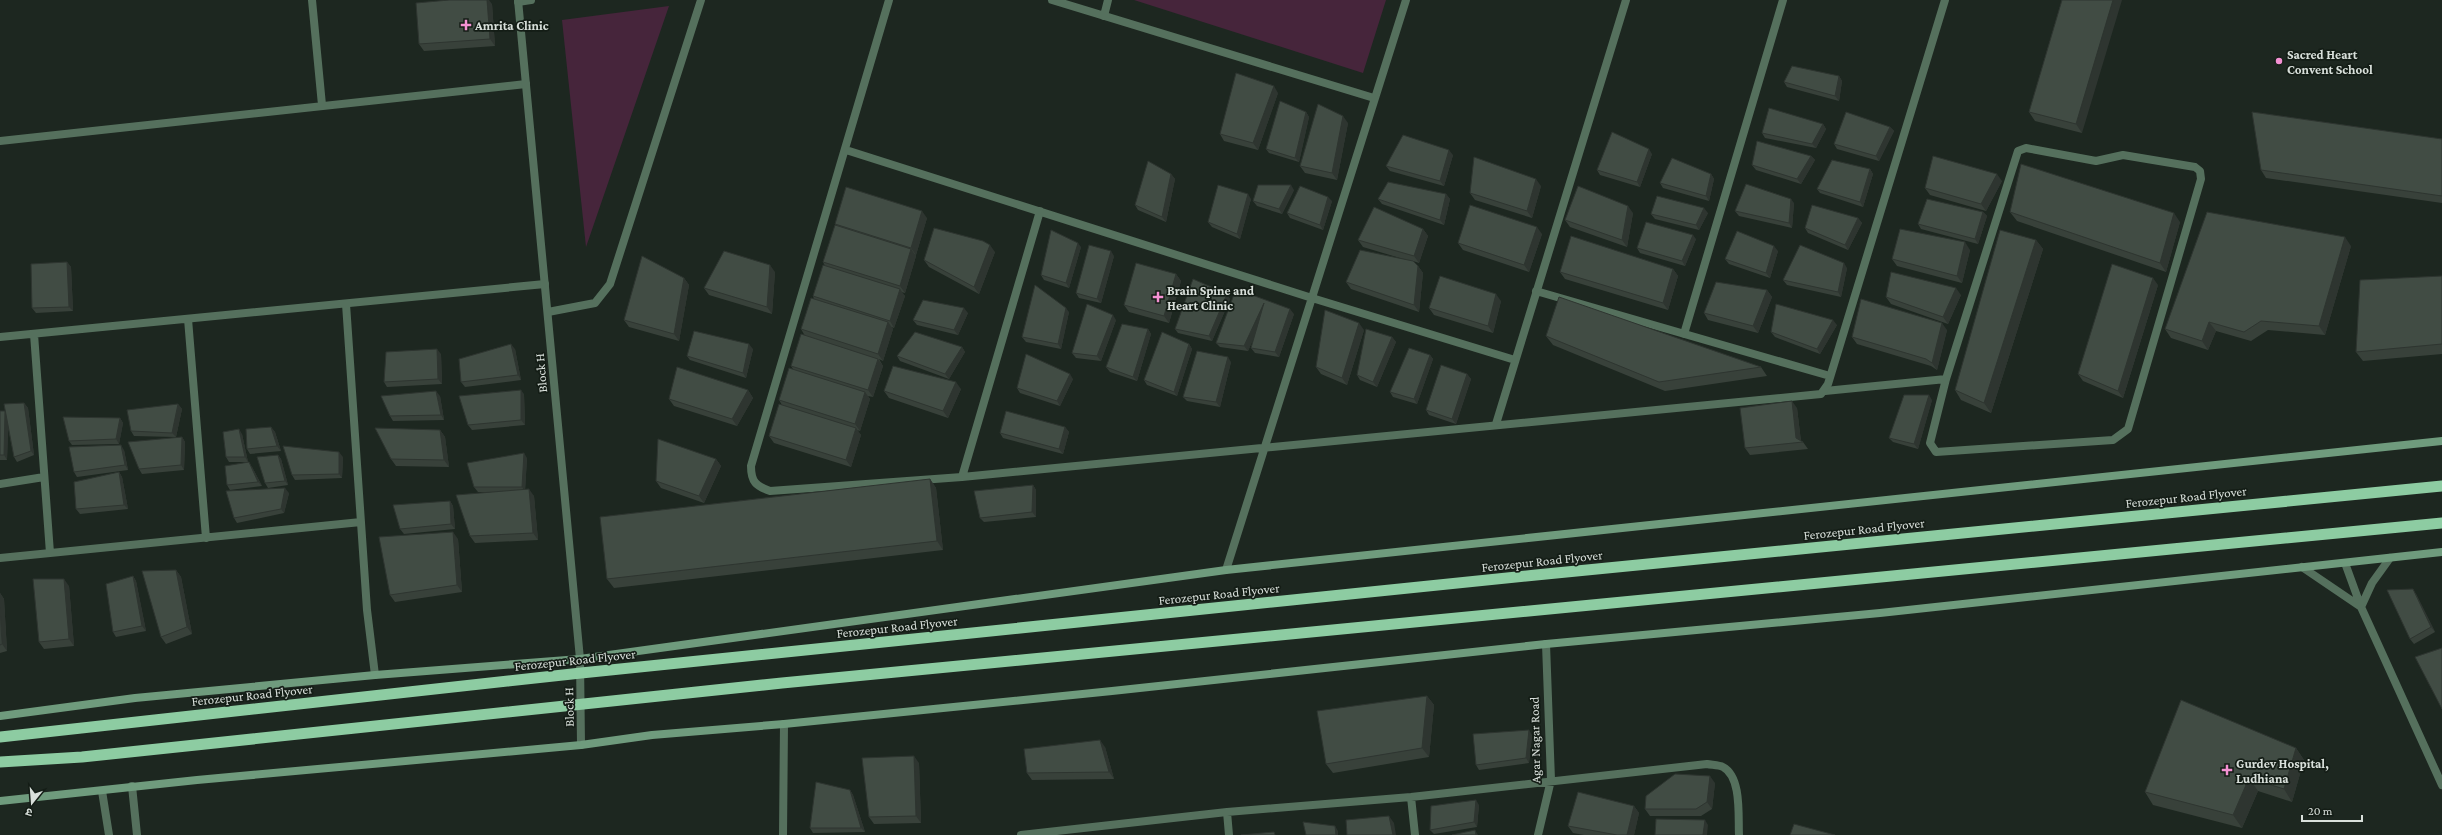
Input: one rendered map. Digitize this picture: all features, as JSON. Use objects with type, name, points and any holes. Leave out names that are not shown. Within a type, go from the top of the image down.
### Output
[{"type":"highway","name":"Ferozepur Road Flyover","points":[[0,737],[574,674],[1560,573],[2442,486]]},
{"type":"highway","points":[[0,762],[90,756],[782,683],[2442,523]]},
{"type":"main road","points":[[0,716],[135,698],[375,675],[580,659],[1226,570],[2442,442]]},
{"type":"main road","points":[[0,801],[102,791],[132,786],[581,745],[652,735],[784,724],[1546,644],[1880,613],[2442,552]]},
{"type":"street","points":[[312,0],[322,105]]},
{"type":"street","points":[[518,1],[531,0]]},
{"type":"street","points":[[548,312],[595,303],[610,284],[701,0]]},
{"type":"street","points":[[889,0],[846,150],[751,466],[751,478],[757,486],[770,491],[962,477],[1266,446],[1821,394],[1825,391],[1946,379]]},
{"type":"street","points":[[1052,0],[1374,98]]},
{"type":"street","points":[[1104,16],[1108,0]]},
{"type":"street","points":[[1226,570],[1406,0]]},
{"type":"street","points":[[1496,424],[1626,0]]},
{"type":"street","points":[[1684,334],[1783,0]]},
{"type":"street","points":[[1825,391],[1945,0]]},
{"type":"street","name":"Block H","points":[[518,1],[580,659],[581,745]]},
{"type":"street","points":[[0,141],[526,84]]},
{"type":"street","points":[[2026,148],[2034,148],[2096,161],[2123,155],[2195,167],[2200,171],[2201,179],[2128,429],[2121,435],[2113,440],[1936,452],[1930,443],[1946,379],[2018,151],[2026,148]]},
{"type":"street","points":[[846,150],[1312,298],[1515,360]]},
{"type":"street","points":[[962,477],[1040,211]]},
{"type":"street","points":[[0,338],[545,284]]},
{"type":"street","points":[[1536,291],[1830,376]]},
{"type":"street","points":[[346,304],[367,610],[375,675]]},
{"type":"street","points":[[188,319],[206,538]]},
{"type":"street","points":[[34,334],[50,553]]},
{"type":"street","points":[[0,484],[44,477]]},
{"type":"street","points":[[0,558],[361,522]]},
{"type":"street","points":[[2361,607],[2372,583],[2390,558]]},
{"type":"street","points":[[2345,563],[2361,607],[2442,785]]},
{"type":"street","points":[[2302,567],[2361,607]]},
{"type":"street","name":"Agar Nagar Road","points":[[1538,835],[1551,780],[1546,644]]},
{"type":"street","points":[[783,835],[784,724]]},
{"type":"street","points":[[1021,835],[1227,812],[1411,797],[1551,780],[1708,764],[1723,767],[1732,775],[1738,796],[1738,835]]},
{"type":"street","points":[[132,786],[137,835]]},
{"type":"street","points":[[102,791],[109,835]]},
{"type":"street","points":[[1411,797],[1415,835]]},
{"type":"street","points":[[1227,812],[1229,835]]},
{"type":"shaded area","points":[[1134,0],[1386,0],[1363,73]]},
{"type":"shaded area","points":[[669,6],[586,247],[562,20]]},
{"type":"building","points":[[449,0],[487,0],[490,39],[419,44],[416,3]]},
{"type":"building","points":[[2062,0],[2113,0],[2076,124],[2029,112]]},
{"type":"building","points":[[1792,66],[1839,76],[1835,96],[1784,82]]},
{"type":"building","points":[[1236,73],[1274,86],[1253,143],[1220,134]]},
{"type":"building","points":[[1280,101],[1306,112],[1295,158],[1266,149]]},
{"type":"building","points":[[1318,104],[1343,116],[1332,173],[1300,166]]},
{"type":"building","points":[[1769,108],[1823,124],[1812,144],[1762,133]]},
{"type":"building","points":[[1846,112],[1890,127],[1876,156],[1834,144]]},
{"type":"building","points":[[2252,112],[2442,139],[2442,196],[2261,170]]},
{"type":"building","points":[[1612,132],[1649,149],[1637,182],[1597,170]]},
{"type":"building","points":[[1403,135],[1449,150],[1440,181],[1386,166]]},
{"type":"building","points":[[1757,141],[1811,156],[1797,179],[1752,165]]},
{"type":"building","points":[[1933,156],[1997,174],[1981,204],[1925,188]]},
{"type":"building","points":[[1474,157],[1536,179],[1527,211],[1470,193]]},
{"type":"building","points":[[1672,158],[1711,174],[1706,196],[1660,183]]},
{"type":"building","points":[[1832,160],[1870,169],[1860,202],[1817,189]]},
{"type":"building","points":[[1148,161],[1171,174],[1162,217],[1135,205]]},
{"type":"building","points":[[2021,164],[2174,213],[2160,263],[2010,212]]},
{"type":"building","points":[[1388,182],[1446,194],[1440,220],[1378,199]]},
{"type":"building","points":[[1746,184],[1791,199],[1789,223],[1735,211]]},
{"type":"building","points":[[1218,185],[1248,194],[1237,234],[1208,222]]},
{"type":"building","points":[[1258,185],[1291,185],[1279,209],[1253,201]]},
{"type":"building","points":[[1300,186],[1328,197],[1320,225],[1287,213]]},
{"type":"building","points":[[1578,186],[1628,206],[1622,240],[1565,220]]},
{"type":"building","points":[[846,187],[922,211],[911,248],[835,224]]},
{"type":"building","points":[[1657,196],[1704,208],[1696,225],[1651,214]]},
{"type":"building","points":[[1927,199],[1983,212],[1975,239],[1918,224]]},
{"type":"building","points":[[1470,205],[1537,227],[1524,265],[1458,243]]},
{"type":"building","points":[[1812,205],[1858,218],[1845,245],[1805,228]]},
{"type":"building","points":[[1374,207],[1423,229],[1414,256],[1358,240]]},
{"type":"building","points":[[2207,212],[2345,237],[2319,326],[2261,321],[2244,332],[2209,322],[2202,341],[2165,329]]},
{"type":"building","points":[[1646,222],[1693,235],[1682,261],[1637,248]]},
{"type":"building","points":[[835,225],[911,249],[900,286],[823,262]]},
{"type":"building","points":[[934,228],[983,241],[990,245],[974,287],[924,260]]},
{"type":"building","points":[[1900,229],[1965,242],[1957,276],[1892,259]]},
{"type":"building","points":[[1051,230],[1078,243],[1066,283],[1041,275]]},
{"type":"building","points":[[2000,230],[2036,240],[1984,403],[1955,390]]},
{"type":"building","points":[[1737,231],[1774,246],[1766,273],[1725,259]]},
{"type":"building","points":[[1571,236],[1673,269],[1663,303],[1560,272]]},
{"type":"building","points":[[1089,245],[1111,251],[1097,299],[1076,293]]},
{"type":"building","points":[[1800,245],[1844,263],[1838,292],[1783,280]]},
{"type":"building","points":[[1360,250],[1413,261],[1418,266],[1414,305],[1346,282]]},
{"type":"building","points":[[724,251],[770,265],[767,307],[704,288]]},
{"type":"building","points":[[642,256],[684,278],[674,334],[624,320]]},
{"type":"building","points":[[67,262],[69,307],[32,308],[31,264]]},
{"type":"building","points":[[1136,263],[1176,274],[1164,316],[1124,305]]},
{"type":"building","points":[[2112,264],[2153,278],[2118,391],[2078,374]]},
{"type":"building","points":[[823,265],[900,289],[890,321],[813,296]]},
{"type":"building","points":[[1891,272],[1956,288],[1943,317],[1886,297]]},
{"type":"building","points":[[1440,276],[1496,294],[1488,326],[1429,308]]},
{"type":"building","points":[[2442,276],[2442,344],[2356,352],[2360,280]]},
{"type":"building","points":[[1193,279],[1227,294],[1209,336],[1175,329]]},
{"type":"building","points":[[1716,282],[1767,290],[1753,326],[1704,313]]},
{"type":"building","points":[[1035,285],[1066,308],[1058,344],[1022,337]]},
{"type":"building","points":[[1236,289],[1290,309],[1275,352],[1251,348],[1264,303],[1244,346],[1216,343]]},
{"type":"building","points":[[1559,297],[1761,367],[1659,382],[1546,336]]},
{"type":"building","points":[[811,298],[888,322],[878,354],[801,329]]},
{"type":"building","points":[[1861,299],[1942,323],[1932,363],[1926,359],[1852,337]]},
{"type":"building","points":[[923,300],[964,308],[954,330],[913,320]]},
{"type":"building","points":[[1087,304],[1113,315],[1097,356],[1072,353]]},
{"type":"building","points":[[1776,304],[1833,320],[1817,349],[1771,332]]},
{"type":"building","points":[[1325,310],[1359,323],[1342,378],[1316,367]]},
{"type":"building","points":[[1122,324],[1148,329],[1133,377],[1106,367]]},
{"type":"building","points":[[1366,329],[1392,337],[1373,382],[1357,375]]},
{"type":"building","points":[[694,331],[749,344],[743,373],[687,356]]},
{"type":"building","points":[[915,332],[962,347],[945,374],[897,356]]},
{"type":"building","points":[[1162,332],[1189,344],[1174,392],[1144,380]]},
{"type":"building","points":[[801,334],[878,359],[868,390],[791,366]]},
{"type":"building","points":[[511,344],[518,375],[461,382],[459,359]]},
{"type":"building","points":[[1409,348],[1430,355],[1414,399],[1390,392]]},
{"type":"building","points":[[437,349],[438,379],[384,382],[386,352]]},
{"type":"building","points":[[1197,351],[1228,357],[1216,402],[1183,397]]},
{"type":"building","points":[[1026,354],[1070,374],[1057,401],[1017,388]]},
{"type":"building","points":[[1441,365],[1467,374],[1452,419],[1426,410]]},
{"type":"building","points":[[893,366],[956,382],[943,411],[884,391]]},
{"type":"building","points":[[677,367],[748,390],[732,419],[669,399]]},
{"type":"building","points":[[789,368],[865,392],[855,424],[779,400]]},
{"type":"building","points":[[521,390],[521,420],[468,425],[459,396]]},
{"type":"building","points":[[436,391],[441,415],[390,416],[381,396]]},
{"type":"building","points":[[1904,395],[1929,395],[1914,444],[1889,438]]},
{"type":"building","points":[[1792,401],[1796,438],[1803,442],[1745,448],[1740,408]]},
{"type":"building","points":[[24,403],[31,451],[14,457],[4,404]]},
{"type":"building","points":[[178,404],[172,433],[131,431],[127,410]]},
{"type":"building","points":[[779,404],[856,428],[846,460],[769,436]]},
{"type":"building","points":[[0,411],[5,411],[4,455],[0,455]]},
{"type":"building","points":[[1006,411],[1065,427],[1059,449],[1000,433]]},
{"type":"building","points":[[63,417],[120,418],[116,439],[69,441]]},
{"type":"building","points":[[271,427],[277,446],[247,449],[246,429]]},
{"type":"building","points":[[375,428],[440,430],[444,460],[391,459]]},
{"type":"building","points":[[239,429],[245,457],[226,457],[223,432]]},
{"type":"building","points":[[182,437],[181,465],[139,469],[128,442]]},
{"type":"building","points":[[658,439],[716,459],[699,496],[656,481]]},
{"type":"building","points":[[121,445],[125,465],[74,472],[69,447]]},
{"type":"building","points":[[283,446],[339,452],[339,474],[292,475]]},
{"type":"building","points":[[524,453],[522,487],[474,487],[467,463]]},
{"type":"building","points":[[278,455],[285,481],[265,483],[257,457]]},
{"type":"building","points":[[249,462],[258,482],[227,485],[225,466]]},
{"type":"building","points":[[119,472],[124,505],[76,509],[74,482]]},
{"type":"building","points":[[930,479],[937,541],[607,579],[600,517]]},
{"type":"building","points":[[1033,485],[1032,512],[980,518],[974,491]]},
{"type":"building","points":[[285,488],[281,509],[234,518],[226,491]]},
{"type":"building","points":[[529,489],[533,533],[470,536],[456,495]]},
{"type":"building","points":[[450,501],[451,524],[400,529],[393,505]]},
{"type":"building","points":[[453,532],[457,585],[390,595],[379,537]]},
{"type":"building","points":[[176,570],[187,627],[161,637],[142,571]]},
{"type":"building","points":[[133,576],[142,626],[113,632],[106,584]]},
{"type":"building","points":[[33,579],[64,579],[69,639],[39,642]]},
{"type":"building","points":[[2413,589],[2431,627],[2410,639],[2387,590]]},
{"type":"building","points":[[0,607],[2,644],[0,645]]},
{"type":"building","points":[[2442,648],[2442,709],[2415,657]]},
{"type":"building","points":[[1427,696],[1422,748],[1326,764],[1317,711]]},
{"type":"building","points":[[2181,700],[2296,748],[2284,789],[2249,778],[2233,815],[2145,792]]},
{"type":"building","points":[[1529,730],[1526,758],[1476,765],[1473,734]]},
{"type":"building","points":[[1100,740],[1109,772],[1027,773],[1024,749]]},
{"type":"building","points":[[914,756],[916,816],[869,817],[862,758]]},
{"type":"building","points":[[1675,774],[1710,776],[1707,802],[1696,809],[1645,809],[1646,796]]},
{"type":"building","points":[[816,782],[850,790],[861,828],[810,828]]},
{"type":"building","points":[[1578,792],[1634,806],[1627,835],[1617,835],[1568,826]]},
{"type":"building","points":[[1476,800],[1474,822],[1430,830],[1431,806]]},
{"type":"building","points":[[1389,816],[1393,835],[1347,835],[1346,820]]},
{"type":"building","points":[[1656,819],[1705,820],[1703,835],[1655,835]]},
{"type":"building","points":[[1303,822],[1335,826],[1336,835],[1306,835]]},
{"type":"building","points":[[1794,824],[1835,835],[1790,835]]},
{"type":"building","points":[[1475,830],[1476,835],[1452,835]]},
{"type":"building","points":[[1274,832],[1275,835],[1241,835]]},
{"type":"place","name":"Amrita Clinic","points":[[466,25]]},
{"type":"place","name":"Sacred Heart Convent School","points":[[2279,61]]},
{"type":"place","name":"Brain Spine and Heart Clinic","points":[[1158,297]]},
{"type":"place","name":"Gurdev Hospital, Ludhiana","points":[[2227,770]]}]
